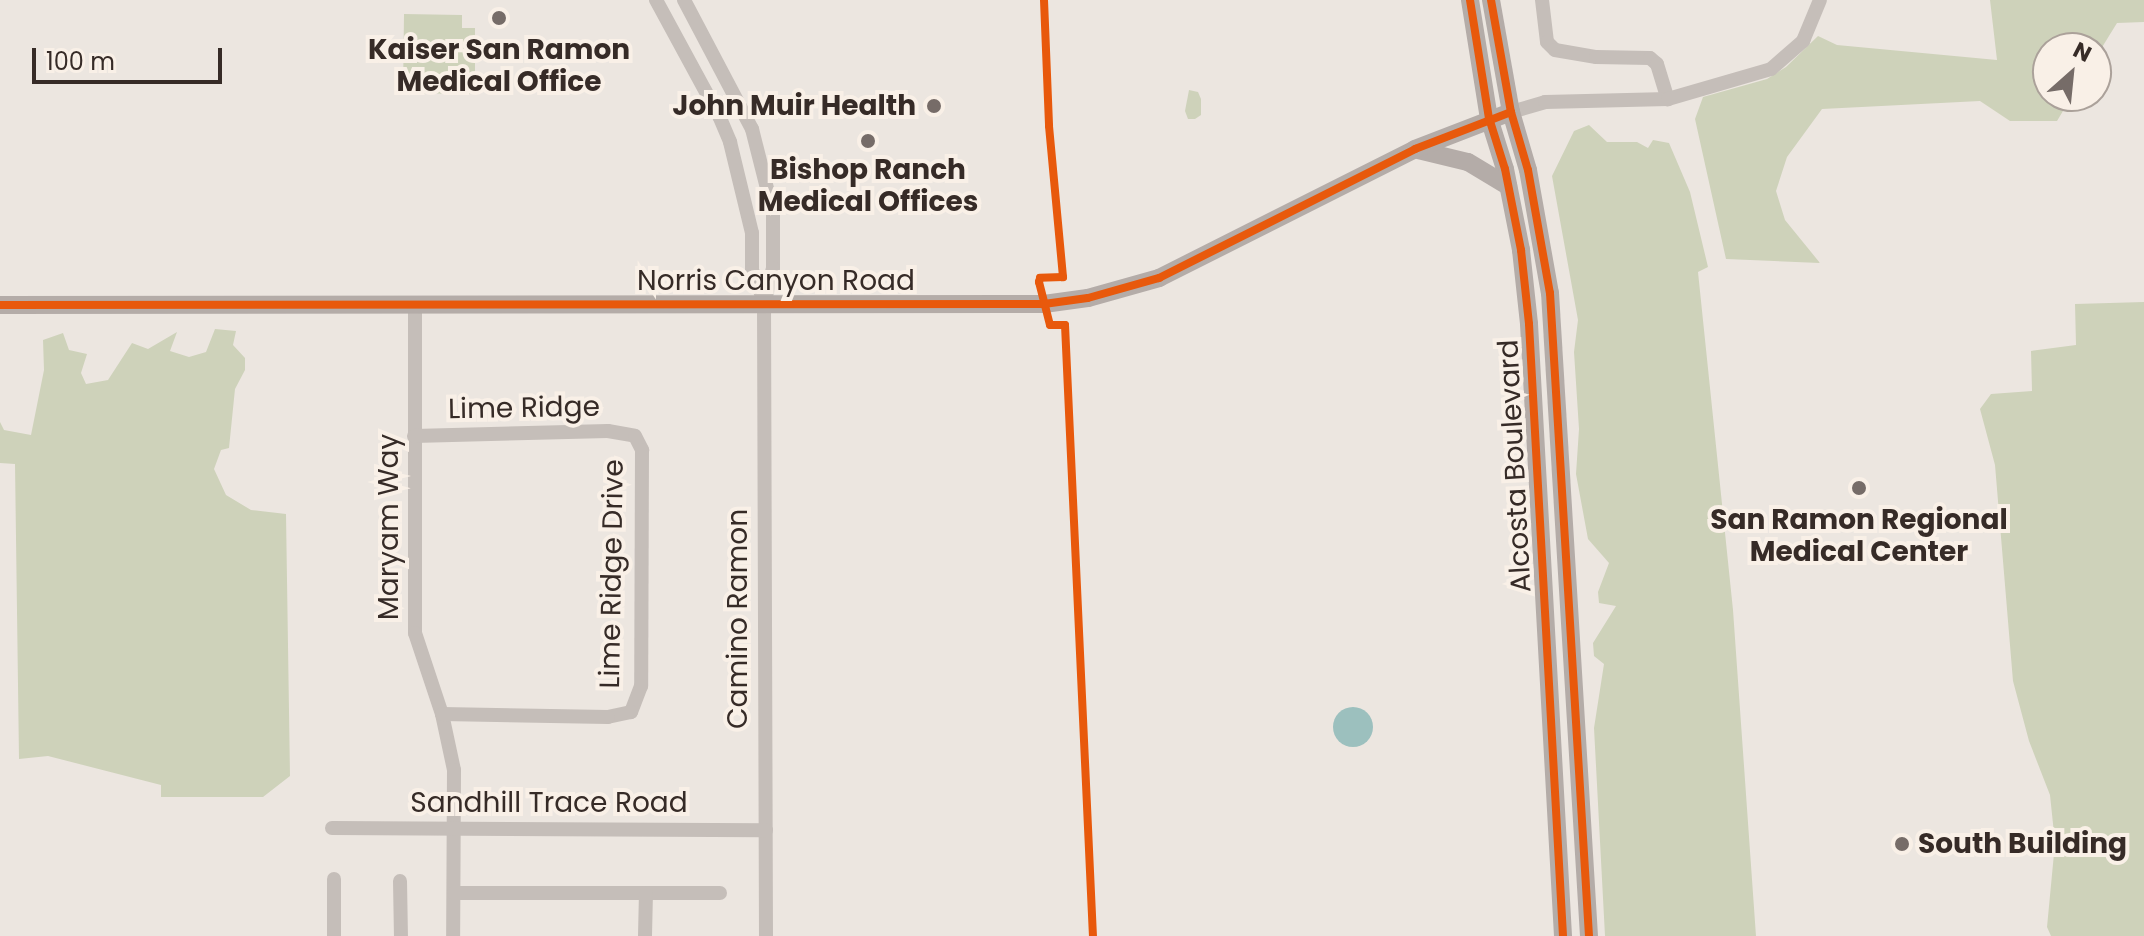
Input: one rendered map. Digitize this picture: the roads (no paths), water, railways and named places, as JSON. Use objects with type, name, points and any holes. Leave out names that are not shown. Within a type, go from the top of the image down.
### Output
[{"type":"main road","name":"Alcosta Boulevard","points":[[1470,0],[1489,118],[1508,186],[1529,324],[1563,936]]},
{"type":"main road","name":"Alcosta Boulevard","points":[[1491,0],[1511,112],[1531,184],[1550,293],[1589,936]]},
{"type":"main road","name":"Norris Canyon Road","points":[[0,305],[1044,304],[1138,287],[1282,219],[1415,149],[1511,112]]},
{"type":"main road","points":[[1415,149],[1468,162],[1508,186]]},
{"type":"street","name":"Camino Ramon","points":[[656,0],[730,142],[752,233],[752,270],[764,303]]},
{"type":"street","name":"Camino Ramon","points":[[684,0],[738,97],[762,158],[773,212],[773,268],[764,303],[766,936]]},
{"type":"street","points":[[1542,0],[1547,42],[1555,50],[1596,57],[1650,58],[1657,64],[1668,99]]},
{"type":"street","points":[[1511,112],[1545,102],[1668,99],[1771,69],[1803,41],[1820,0]]},
{"type":"street","name":"Maryam Way","points":[[415,303],[415,633],[442,714],[454,770],[453,936]]},
{"type":"street","name":"Lime Ridge","points":[[414,436],[559,431],[608,431],[635,436]]},
{"type":"street","name":"Lime Ridge Drive","points":[[442,714],[608,717],[631,712],[641,686],[643,607],[642,450],[635,436]]},
{"type":"street","name":"Sandhill Trace Road","points":[[332,828],[766,830]]},
{"type":"street","points":[[334,879],[334,936]]},
{"type":"street","points":[[400,881],[401,936]]},
{"type":"street","points":[[454,893],[720,893]]},
{"type":"street","points":[[645,936],[646,893]]},
{"type":"water","points":[[1353,707],[1367,713],[1373,727],[1367,741],[1353,747],[1339,741],[1333,727],[1339,713]]},
{"type":"place","name":"Kaiser San Ramon Medical Office","points":[[499,18]]},
{"type":"place","name":"John Muir Health","points":[[934,106]]},
{"type":"place","name":"Bishop Ranch Medical Offices","points":[[868,141]]},
{"type":"place","name":"San Ramon Regional Medical Center","points":[[1859,488]]},
{"type":"place","name":"South Building","points":[[1902,844]]}]
